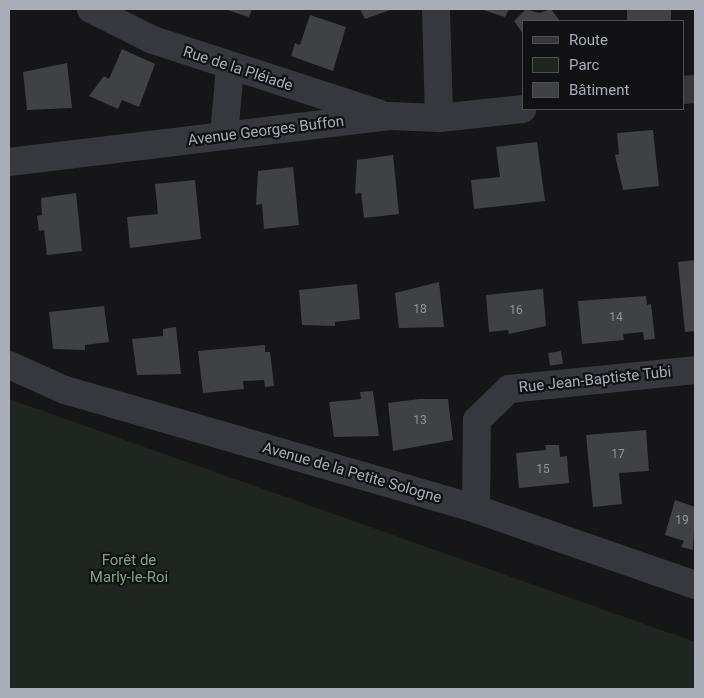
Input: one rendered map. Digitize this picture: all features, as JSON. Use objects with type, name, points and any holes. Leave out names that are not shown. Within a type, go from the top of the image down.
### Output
[{"type":"street","name":"Rue de la Pléiade","points":[[91,9],[153,40],[230,68],[389,116]]},
{"type":"street","points":[[436,9],[439,118]]},
{"type":"street","points":[[224,135],[230,68]]},
{"type":"street","name":"Avenue Georges Buffon","points":[[9,162],[389,116],[439,118],[522,108]]},
{"type":"street","name":"Avenue de la Petite Sologne","points":[[9,364],[65,390],[476,509],[695,584]]},
{"type":"street","name":"Rue Jean-Baptiste Tubi","points":[[476,509],[477,420],[509,389],[695,370]]},
{"type":"green space","name":"Forêt de Marly-le-Roi","points":[[9,399],[695,642],[695,689],[9,689]]},
{"type":"building","points":[[224,9],[252,9],[249,17]]},
{"type":"building","points":[[360,9],[393,9],[365,19]]},
{"type":"building","points":[[480,9],[509,9],[505,17]]},
{"type":"building","points":[[526,9],[539,13],[551,9],[559,20],[522,20],[522,33],[514,21]]},
{"type":"building","points":[[627,9],[671,9],[671,20],[627,20]]},
{"type":"building","points":[[310,15],[346,27],[333,71],[291,56],[295,43],[300,45]]},
{"type":"building","points":[[122,49],[155,64],[139,107],[122,100],[118,109],[89,96],[104,76],[109,79]]},
{"type":"building","points":[[67,63],[72,108],[27,110],[23,72]]},
{"type":"building","points":[[653,130],[659,186],[623,190],[615,155],[619,154],[617,133]]},
{"type":"building","points":[[537,142],[545,201],[474,209],[471,180],[500,177],[496,147]]},
{"type":"building","points":[[393,155],[399,214],[364,218],[361,193],[355,194],[357,160]]},
{"type":"building","points":[[293,167],[299,225],[264,229],[262,204],[256,205],[258,171]]},
{"type":"building","points":[[195,180],[201,239],[130,248],[127,217],[158,214],[155,184]]},
{"type":"building","points":[[76,193],[82,251],[47,255],[44,230],[39,231],[37,216],[42,215],[41,198]]},
{"type":"building","points":[[695,260],[695,331],[685,332],[678,262]]},
{"type":"building","points":[[439,282],[444,327],[399,328],[395,293]]},
{"type":"building","points":[[357,284],[360,319],[335,322],[335,326],[302,325],[299,290]]},
{"type":"building","points":[[543,289],[546,326],[509,334],[508,330],[489,332],[486,295]]},
{"type":"building","points":[[646,296],[647,305],[651,304],[655,339],[644,340],[643,332],[623,334],[624,340],[582,344],[578,301]]},
{"type":"building","points":[[104,306],[109,342],[85,345],[85,350],[53,349],[49,312]]},
{"type":"building","points":[[176,327],[181,374],[137,375],[132,339],[163,336],[163,329]]},
{"type":"building","points":[[265,345],[265,352],[270,352],[274,386],[265,387],[264,380],[243,381],[244,389],[203,393],[198,351]]},
{"type":"building","points":[[561,351],[563,364],[550,366],[548,353]]},
{"type":"building","points":[[373,391],[379,436],[334,437],[329,402],[361,399],[360,392]]},
{"type":"building","points":[[419,399],[448,399],[453,440],[393,451],[388,403]]},
{"type":"building","points":[[646,430],[649,471],[619,473],[622,504],[593,507],[586,435]]},
{"type":"building","points":[[545,445],[559,445],[560,457],[567,456],[569,483],[519,488],[516,453],[546,450]]},
{"type":"building","points":[[675,500],[695,507],[693,550],[681,547],[684,541],[665,535]]}]
